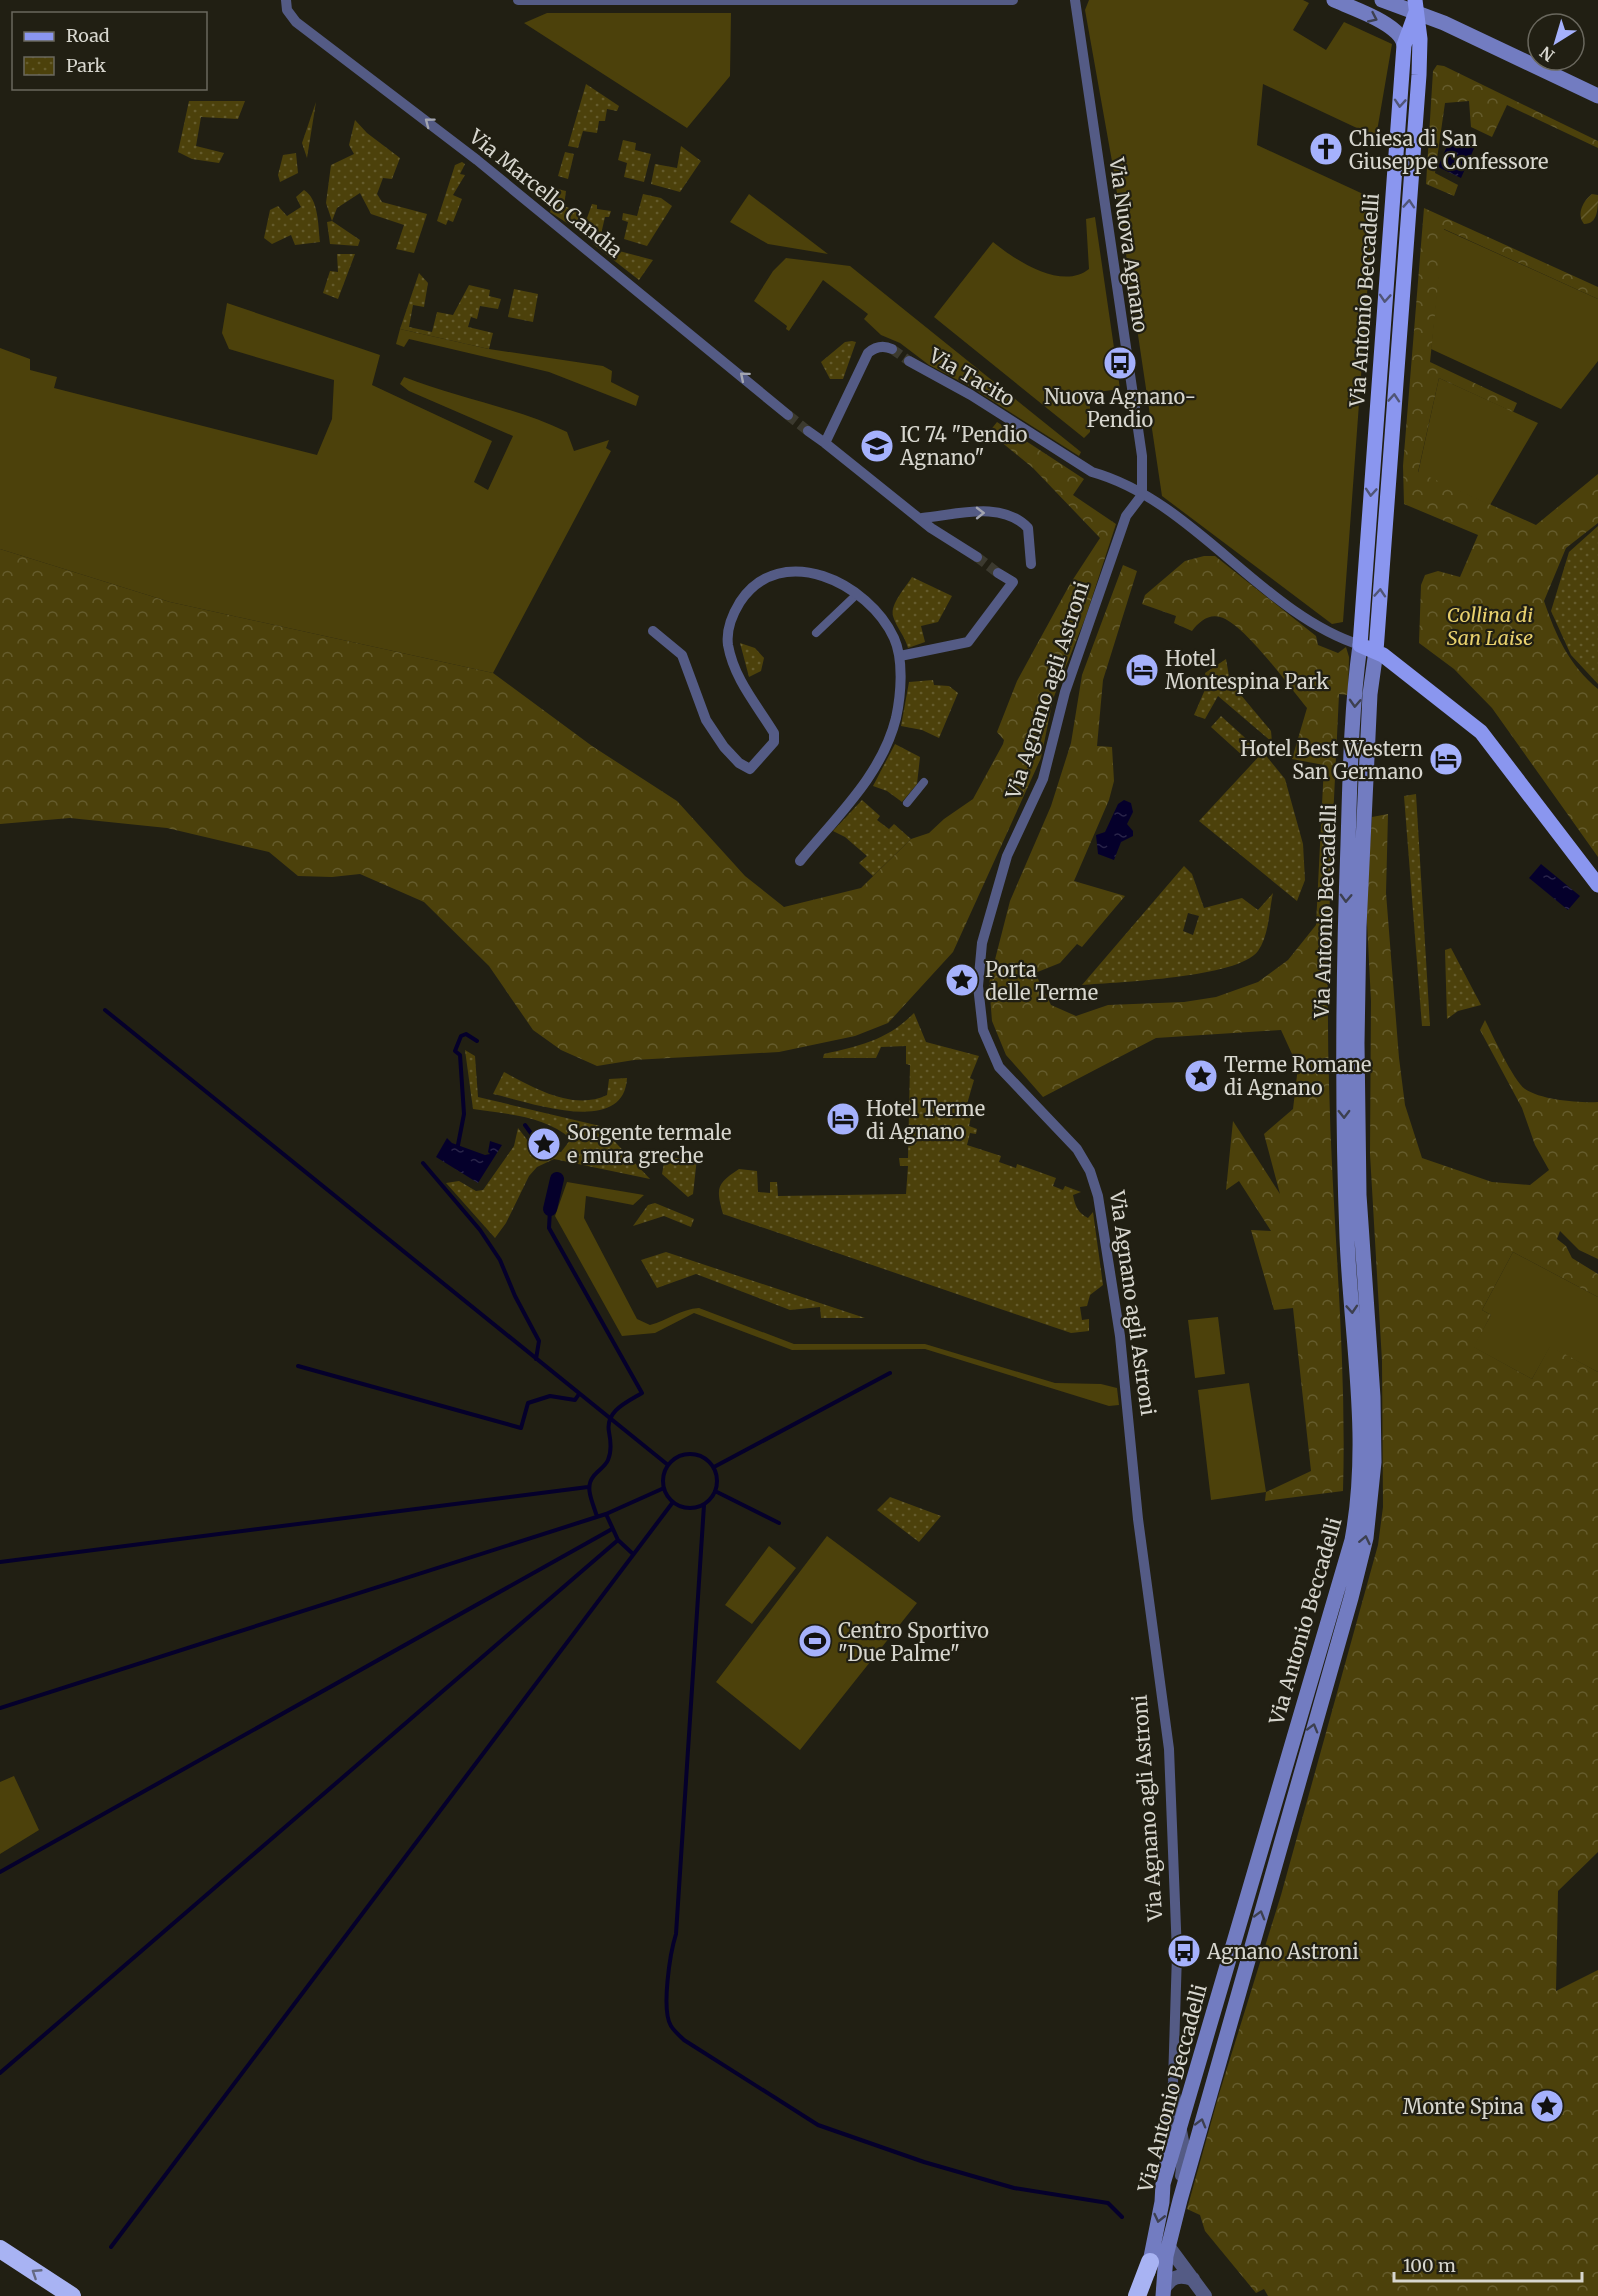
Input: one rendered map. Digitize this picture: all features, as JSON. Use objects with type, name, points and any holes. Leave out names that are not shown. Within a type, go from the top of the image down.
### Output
[{"type":"highway","points":[[0,2249],[72,2296]]},
{"type":"highway","points":[[1137,2296],[1156,2250]]},
{"type":"main road","points":[[1334,0],[1385,23],[1400,33],[1404,45]]},
{"type":"main road","points":[[1382,0],[1416,6],[1494,47],[1598,96]]},
{"type":"main road","name":"Via Antonio Beccadelli","points":[[1156,2250],[1163,2184],[1352,1540],[1360,1491],[1362,1428],[1347,1240],[1343,980],[1360,645],[1404,45],[1416,6]]},
{"type":"main road","name":"Via Antonio Beccadelli","points":[[1156,2250],[1180,2200],[1351,1598],[1370,1514],[1374,1437],[1359,1195],[1359,927],[1371,694],[1419,75],[1420,45],[1416,6]]},
{"type":"main road","points":[[1360,645],[1376,651],[1438,696],[1481,732],[1598,885]]},
{"type":"main road","points":[[1352,769],[1367,770]]},
{"type":"main road","points":[[1156,2250],[1163,2293]]},
{"type":"main road","points":[[1144,2296],[1156,2250]]},
{"type":"street","name":"Via Marcello Candia","points":[[286,0],[287,10],[296,22],[477,159],[788,415]]},
{"type":"street","points":[[518,0],[1013,0]]},
{"type":"street","name":"Via Nuova Agnano","points":[[1075,0],[1142,456],[1142,495]]},
{"type":"street","points":[[825,443],[868,353],[874,348],[886,346],[892,349]]},
{"type":"street","name":"Via Tacito","points":[[909,361],[971,395],[1092,471],[1114,478],[1161,504],[1315,626],[1360,645]]},
{"type":"street","points":[[808,431],[937,532],[976,557]]},
{"type":"street","name":"Via Agnano agli Astroni","points":[[1142,495],[1126,516],[1065,692],[1043,779],[1007,856],[982,944],[978,986],[983,1030],[999,1067],[1077,1149],[1090,1171],[1098,1196],[1120,1336],[1138,1518],[1169,1749],[1177,1954],[1173,2082],[1163,2184]]},
{"type":"street","points":[[922,518],[967,513],[1013,515],[1028,528],[1031,564]]},
{"type":"street","points":[[653,631],[682,655],[706,720],[724,747],[739,763],[750,769],[771,748],[774,733],[744,688],[728,644],[733,613],[745,595],[758,583],[783,571],[795,569],[818,574],[856,595],[887,625],[900,656],[896,719],[872,773],[800,861]]},
{"type":"street","points":[[900,656],[968,642],[1013,582],[998,573]]},
{"type":"street","points":[[816,633],[856,595]]},
{"type":"street","points":[[907,803],[924,782]]},
{"type":"street","points":[[1173,2082],[1184,2155],[1180,2200]]},
{"type":"street","points":[[1156,2250],[1193,2279],[1205,2296]]},
{"type":"street","points":[[1163,2293],[1173,2278],[1181,2276],[1193,2279]]},
{"type":"green space","points":[[1089,0],[1303,0],[1309,3],[1293,30],[1326,50],[1344,22],[1392,44],[1376,137],[1263,84],[1257,145],[1374,199],[1343,622],[1332,624],[1162,496],[1113,167],[1085,10]]},
{"type":"green space","points":[[547,13],[731,13],[730,76],[687,128],[524,23]]},
{"type":"green space","points":[[1437,65],[1444,66],[1598,141],[1598,148],[1507,105],[1492,137],[1471,127],[1469,101],[1445,103],[1435,173],[1458,185],[1454,196],[1426,184],[1433,71]]},
{"type":"green space","points":[[586,84],[619,106],[617,111],[607,109],[605,121],[599,121],[597,133],[583,131],[578,148],[568,146]]},
{"type":"green space","points":[[189,101],[245,101],[238,119],[201,117],[196,146],[224,153],[219,163],[192,159],[178,152]]},
{"type":"green space","points":[[316,102],[307,158],[302,143]]},
{"type":"green space","points":[[355,120],[367,133],[400,158],[392,179],[383,178],[377,194],[382,202],[427,214],[414,253],[396,249],[404,225],[371,214],[360,193],[337,208],[332,221],[326,203],[331,165],[354,154],[349,145]]},
{"type":"green space","points":[[623,140],[636,143],[635,150],[651,154],[644,182],[624,177],[627,163],[618,160]]},
{"type":"green space","points":[[681,146],[701,161],[680,192],[651,184],[655,164],[677,168]]},
{"type":"green space","points":[[565,152],[574,154],[568,179],[558,176]]},
{"type":"green space","points":[[296,153],[298,173],[280,182],[278,175],[283,155]]},
{"type":"green space","points":[[462,162],[465,164],[460,174],[465,175],[453,195],[462,199],[453,222],[448,220],[446,225],[437,221],[455,165]]},
{"type":"green space","points":[[557,189],[566,191],[564,206],[577,211],[576,215],[587,218],[592,204],[597,205],[597,209],[611,211],[609,217],[605,217],[601,234],[567,223],[550,212]]},
{"type":"green space","points":[[304,190],[309,194],[315,206],[320,242],[295,245],[291,235],[272,244],[264,238],[270,210],[278,206],[287,216],[301,207],[296,197]]},
{"type":"green space","points":[[643,194],[661,198],[672,206],[647,246],[624,239],[628,222],[622,220],[623,213],[637,216]]},
{"type":"green space","points":[[749,194],[828,254],[768,244],[730,222]]},
{"type":"green space","points":[[1592,194],[1598,195],[1595,218],[1584,224],[1581,216],[1582,208]]},
{"type":"green space","name":"Collina di San Laise","points":[[1424,208],[1598,287],[1598,299],[1444,229],[1430,362],[1517,403],[1513,412],[1439,378],[1418,472],[1536,525],[1598,474],[1598,523],[1566,548],[1544,601],[1553,626],[1571,660],[1598,689],[1598,857],[1492,708],[1454,669],[1419,643],[1421,585],[1425,575],[1438,571],[1460,577],[1478,535],[1404,504],[1403,466]]},
{"type":"green space","points":[[1095,217],[1120,389],[1090,393],[1090,432],[1084,438],[934,317],[993,242],[1013,257],[1053,275],[1066,277],[1078,275],[1089,269],[1086,219]]},
{"type":"green space","points":[[332,221],[360,240],[358,246],[330,244],[327,222]]},
{"type":"green space","points":[[1443,229],[1598,299],[1598,361],[1561,409],[1431,349]]},
{"type":"green space","points":[[593,244],[653,260],[639,280]]},
{"type":"green space","points":[[337,254],[355,254],[338,299],[323,293],[330,271],[338,272]]},
{"type":"green space","points":[[786,258],[850,266],[1081,452],[1079,456],[969,386],[929,365],[900,343],[881,335],[864,319],[868,314],[823,280],[789,331],[786,329],[787,326],[754,301],[773,271]]},
{"type":"green space","points":[[419,273],[428,283],[424,307],[413,305],[409,327],[432,332],[437,312],[453,315],[469,285],[490,290],[489,296],[501,299],[498,309],[480,306],[477,319],[471,317],[468,327],[493,333],[489,349],[400,329]]},
{"type":"green space","points":[[514,289],[538,294],[533,322],[508,317]]},
{"type":"green space","points":[[227,303],[380,355],[372,385],[492,441],[474,482],[488,490],[513,436],[409,391],[400,384],[404,377],[547,423],[567,432],[574,451],[609,440],[606,448],[611,451],[493,673],[170,602],[0,549],[0,348],[30,359],[30,370],[57,377],[54,388],[317,455],[332,419],[334,380],[229,349],[222,333]]},
{"type":"green space","points":[[400,329],[489,349],[603,366],[612,371],[611,382],[639,396],[636,406],[549,372],[409,339],[404,347],[396,344]]},
{"type":"green space","points":[[845,342],[856,342],[843,379],[830,379],[821,362]]},
{"type":"green space","points":[[1439,378],[1538,423],[1490,505],[1418,473]]},
{"type":"green space","points":[[997,422],[1084,479],[1073,495],[1116,524],[1086,616],[1053,699],[1041,758],[953,952],[888,1023],[855,1036],[779,1052],[634,1060],[597,1066],[561,1050],[533,1030],[489,966],[424,902],[360,874],[332,877],[298,876],[269,852],[167,828],[70,818],[0,824],[0,549],[170,602],[493,673],[592,746],[677,801],[745,876],[784,907],[861,888],[911,839],[929,833],[944,819],[973,799],[1003,744],[1004,740],[997,732],[1017,681],[1070,584],[1100,538],[1033,468],[989,432]]},
{"type":"green space","points":[[1598,526],[1598,684],[1571,655],[1551,611],[1569,552]]},
{"type":"green space","points":[[1204,556],[1215,556],[1316,636],[1318,645],[1338,653],[1346,647],[1349,657],[1348,695],[1339,694],[1328,986],[1331,1135],[1343,1389],[1343,1491],[1265,1501],[1266,1492],[1311,1471],[1293,1308],[1274,1310],[1251,1230],[1271,1231],[1239,1181],[1226,1190],[1233,1121],[1280,1194],[1264,1134],[1293,1109],[1298,1067],[1281,1030],[1156,1038],[1043,1097],[1006,1055],[992,1021],[989,983],[1010,901],[1051,806],[1071,743],[1082,675],[1123,565],[1137,571],[1103,680],[1097,746],[1112,747],[1114,781],[1109,800],[1074,881],[1125,896],[1082,947],[1077,944],[1060,963],[1035,973],[1051,1005],[1076,1016],[1108,1005],[1184,1002],[1216,997],[1258,982],[1288,960],[1316,925],[1324,765],[1292,759],[1307,708],[1254,643],[1230,622],[1216,616],[1201,622],[1192,631],[1174,623],[1176,616],[1142,604],[1145,595],[1185,561]]},
{"type":"green space","points":[[912,577],[952,596],[938,622],[921,626],[925,642],[908,648],[894,620],[893,611],[896,601]]},
{"type":"green space","points":[[740,643],[755,648],[764,658],[761,671],[749,677]]},
{"type":"green space","points":[[1226,659],[1230,682],[1271,731],[1272,742],[1218,696],[1205,719],[1194,715],[1207,685],[1205,673]]},
{"type":"green space","points":[[933,680],[934,685],[949,686],[958,693],[939,738],[922,730],[901,726],[909,682]]},
{"type":"green space","points":[[1221,716],[1253,745],[1243,756],[1211,727]]},
{"type":"green space","points":[[895,744],[920,757],[917,784],[902,802],[887,791],[873,786]]},
{"type":"green space","points":[[1263,752],[1285,779],[1303,844],[1305,880],[1297,901],[1199,821]]},
{"type":"green space","points":[[1416,794],[1430,1026],[1422,1026],[1404,796]]},
{"type":"green space","points":[[862,800],[880,816],[877,820],[889,829],[894,824],[911,839],[873,876],[859,863],[867,856],[845,837],[833,831]]},
{"type":"green space","points":[[1388,814],[1386,893],[1399,1058],[1405,1105],[1422,1158],[1492,1182],[1530,1185],[1549,1170],[1535,1145],[1522,1108],[1480,1030],[1485,1020],[1509,1067],[1525,1089],[1550,1098],[1598,1102],[1598,1259],[1579,1250],[1560,1231],[1557,1239],[1566,1246],[1572,1258],[1598,1274],[1598,1297],[1513,1252],[1482,1310],[1491,1315],[1474,1347],[1532,1379],[1550,1346],[1598,1372],[1598,1852],[1558,1891],[1556,1991],[1598,1970],[1598,2296],[1268,2296],[1264,2289],[1256,2293],[1205,2231],[1200,2215],[1187,2209],[1219,2094],[1281,1895],[1378,1545],[1383,1507],[1382,1361],[1370,1154],[1371,1001],[1366,903],[1372,817]]},
{"type":"green space","points":[[1184,866],[1192,874],[1204,908],[1242,898],[1258,910],[1273,893],[1262,945],[1246,960],[1203,973],[1082,985]],"holes":[[[1188,913],[1199,916],[1193,935],[1183,931]]]},
{"type":"green space","points":[[1451,948],[1481,1005],[1458,1011],[1447,1019],[1445,950]]},
{"type":"green space","points":[[914,1013],[926,1042],[979,1056],[970,1078],[974,1080],[967,1104],[970,1105],[967,1116],[971,1117],[969,1126],[977,1129],[976,1134],[970,1133],[967,1145],[1001,1156],[999,1162],[1016,1168],[1017,1164],[1056,1178],[1053,1186],[1063,1190],[1065,1186],[1081,1192],[1073,1195],[1076,1206],[1082,1214],[1088,1218],[1093,1212],[1103,1285],[1090,1295],[1087,1306],[1080,1307],[1082,1320],[1089,1319],[1089,1331],[1071,1333],[723,1214],[719,1198],[720,1187],[739,1169],[757,1171],[758,1192],[770,1193],[770,1182],[777,1182],[778,1196],[906,1194],[908,1166],[900,1166],[899,1158],[908,1158],[910,1065],[906,1064],[906,1046],[881,1047],[876,1058],[823,1058],[824,1054],[861,1045],[883,1036]]},
{"type":"green space","points":[[465,1050],[475,1056],[478,1097],[600,1126],[650,1179],[554,1159],[537,1167],[529,1176],[506,1223],[495,1238],[446,1183],[459,1181],[476,1191],[483,1190],[514,1146],[518,1128],[535,1150],[561,1152],[571,1139],[550,1125],[525,1117],[473,1109]]},
{"type":"green space","points":[[504,1072],[554,1096],[581,1100],[607,1095],[609,1079],[627,1078],[622,1096],[610,1107],[592,1111],[572,1111],[493,1094]]},
{"type":"green space","points":[[665,1158],[697,1158],[693,1194],[688,1197],[662,1174]]},
{"type":"green space","points":[[567,1182],[644,1195],[633,1205],[586,1196],[584,1218],[637,1319],[650,1325],[686,1310],[699,1308],[794,1344],[925,1344],[1055,1383],[1101,1384],[1117,1388],[1119,1405],[1109,1406],[925,1349],[792,1350],[694,1313],[655,1333],[622,1336],[555,1216]]},
{"type":"green space","points":[[655,1203],[694,1219],[691,1227],[664,1216],[633,1226],[648,1205]]},
{"type":"green space","points":[[666,1252],[865,1318],[821,1318],[820,1307],[790,1310],[696,1274],[657,1288],[641,1260]]},
{"type":"green space","points":[[1513,1252],[1598,1297],[1598,1372],[1550,1347],[1532,1379],[1473,1347],[1491,1315],[1482,1310]]},
{"type":"green space","points":[[1218,1317],[1225,1374],[1195,1378],[1188,1320]]},
{"type":"green space","points":[[1249,1383],[1266,1492],[1211,1500],[1198,1390]]},
{"type":"green space","points":[[890,1497],[941,1516],[919,1542],[877,1510]]},
{"type":"green space","points":[[827,1536],[917,1603],[800,1750],[716,1682]]},
{"type":"green space","points":[[769,1546],[796,1568],[752,1624],[725,1605]]},
{"type":"green space","points":[[14,1776],[39,1830],[0,1854],[0,1782]]},
{"type":"water","points":[[1459,137],[1476,144],[1461,178],[1438,167],[1448,144],[1454,146]]},
{"type":"water","points":[[1124,800],[1131,803],[1133,812],[1127,824],[1133,831],[1133,836],[1121,842],[1114,860],[1098,854],[1096,835],[1105,832],[1118,804]]},
{"type":"water","points":[[1541,864],[1580,896],[1568,910],[1529,878]]},
{"type":"water","points":[[447,1138],[452,1143],[485,1155],[490,1154],[488,1152],[490,1141],[502,1145],[478,1183],[436,1157]]},
{"type":"waterway","points":[[105,1010],[668,1465]]},
{"type":"waterway","points":[[458,1145],[464,1114],[460,1055],[455,1051],[461,1036],[466,1034],[477,1041]]},
{"type":"waterway","points":[[525,1125],[541,1147]]},
{"type":"waterway","points":[[423,1163],[480,1230],[500,1260],[515,1296],[539,1341],[536,1359]]},
{"type":"waterway","points":[[550,1209],[557,1179]]},
{"type":"waterway","points":[[550,1209],[549,1228],[642,1393],[618,1408],[610,1418],[609,1457],[605,1465],[590,1481],[589,1486],[597,1517]]},
{"type":"waterway","points":[[298,1366],[521,1428],[528,1403],[550,1396],[575,1400],[579,1394]]},
{"type":"waterway","points":[[714,1467],[890,1373]]},
{"type":"waterway","points":[[685,1454],[695,1454],[705,1458],[713,1466],[717,1481],[713,1496],[705,1504],[695,1508],[685,1508],[675,1504],[667,1496],[663,1486],[663,1476],[667,1466],[675,1458],[685,1454]]},
{"type":"waterway","points":[[0,1562],[588,1487]]},
{"type":"waterway","points":[[0,1708],[606,1514],[664,1488]]},
{"type":"waterway","points":[[715,1491],[779,1523]]},
{"type":"waterway","points":[[111,2247],[673,1502]]},
{"type":"waterway","points":[[704,1505],[676,1934],[669,1967],[667,1995],[668,2018],[671,2026],[684,2040],[818,2125],[924,2162],[1014,2188],[1108,2203],[1122,2217]]},
{"type":"waterway","points":[[606,1514],[618,1540],[633,1554]]},
{"type":"waterway","points":[[0,1872],[612,1529]]},
{"type":"waterway","points":[[0,2073],[618,1540]]},
{"type":"tunnel","points":[[892,349],[909,361]]},
{"type":"tunnel","points":[[788,415],[808,431]]},
{"type":"tunnel","points":[[977,557],[998,573]]},
{"type":"place","name":"Chiesa di San Giuseppe Confessore","points":[[1326,149]]},
{"type":"place","name":"Nuova Agnano- Pendio","points":[[1120,363]]},
{"type":"place","name":"IC 74 \"Pendio Agnano\"","points":[[877,446]]},
{"type":"place","name":"Hotel Montespina Park","points":[[1142,670]]},
{"type":"place","name":"Hotel Best Western San Germano","points":[[1446,759]]},
{"type":"place","name":"Porta delle Terme","points":[[962,980]]},
{"type":"place","name":"Terme Romane di Agnano","points":[[1201,1076]]},
{"type":"place","name":"Hotel Terme di Agnano","points":[[843,1119]]},
{"type":"place","name":"Sorgente termale e mura greche","points":[[544,1144]]},
{"type":"place","name":"Centro Sportivo \"Due Palme\"","points":[[815,1641]]},
{"type":"place","name":"Agnano Astroni","points":[[1184,1951]]},
{"type":"place","name":"Monte Spina","points":[[1547,2106]]}]
